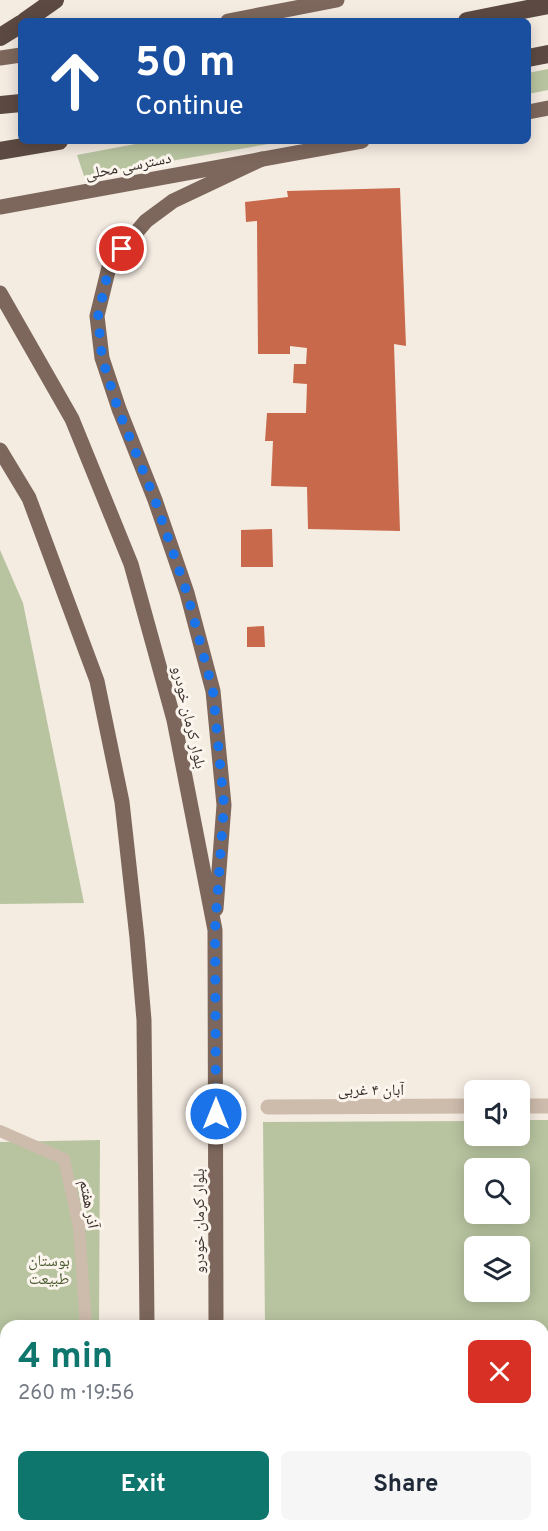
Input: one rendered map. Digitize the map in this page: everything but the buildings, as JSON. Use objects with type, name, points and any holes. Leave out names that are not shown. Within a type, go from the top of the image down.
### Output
[{"type":"highway","points":[[29,18],[55,0]]},
{"type":"highway","points":[[481,18],[548,4]]},
{"type":"highway","points":[[0,37],[18,26]]},
{"type":"highway","points":[[531,57],[548,54]]},
{"type":"highway","points":[[0,105],[18,103]]},
{"type":"highway","points":[[0,152],[44,144]]},
{"type":"main road","points":[[244,18],[337,0]]},
{"type":"main road","points":[[0,58],[18,55]]},
{"type":"main road","points":[[531,111],[548,108]]},
{"type":"main road","points":[[215,930],[224,805],[213,691],[187,593],[155,500],[118,409],[102,358],[98,316],[110,263],[146,221],[173,201],[262,159],[345,144]]},
{"type":"main road","name":"دسترسی محلی","points":[[0,207],[262,159]]},
{"type":"main road","name":"بلوار کرمان خودرو","points":[[0,292],[72,419],[131,564],[174,720],[215,930],[216,1320]]},
{"type":"main road","points":[[0,450],[29,498],[97,681],[122,802],[144,1020],[147,1320]]},
{"type":"street","points":[[530,1106],[548,1106]]},
{"type":"street","name":"آبان ۴ غربی","points":[[268,1107],[464,1107]]},
{"type":"lane","name":"آذر هفتم","points":[[0,1131],[64,1159],[79,1227],[86,1320]]},
{"type":"green space","points":[[548,69],[548,90],[531,93],[531,72]]},
{"type":"green space","points":[[135,144],[269,144],[84,176],[77,155]]},
{"type":"green space","points":[[0,550],[23,603],[84,903],[0,904]]},
{"type":"green space","points":[[530,1120],[548,1120],[548,1320],[265,1320],[263,1122],[464,1121],[464,1146],[530,1146]]},
{"type":"green space","name":"بوستان طبیعت","points":[[100,1140],[99,1320],[0,1320],[0,1142]]},
{"type":"route","points":[[122,249],[110,263],[98,316],[102,358],[118,409],[155,500],[187,593],[213,691],[224,805],[215,930],[216,1114]]}]
